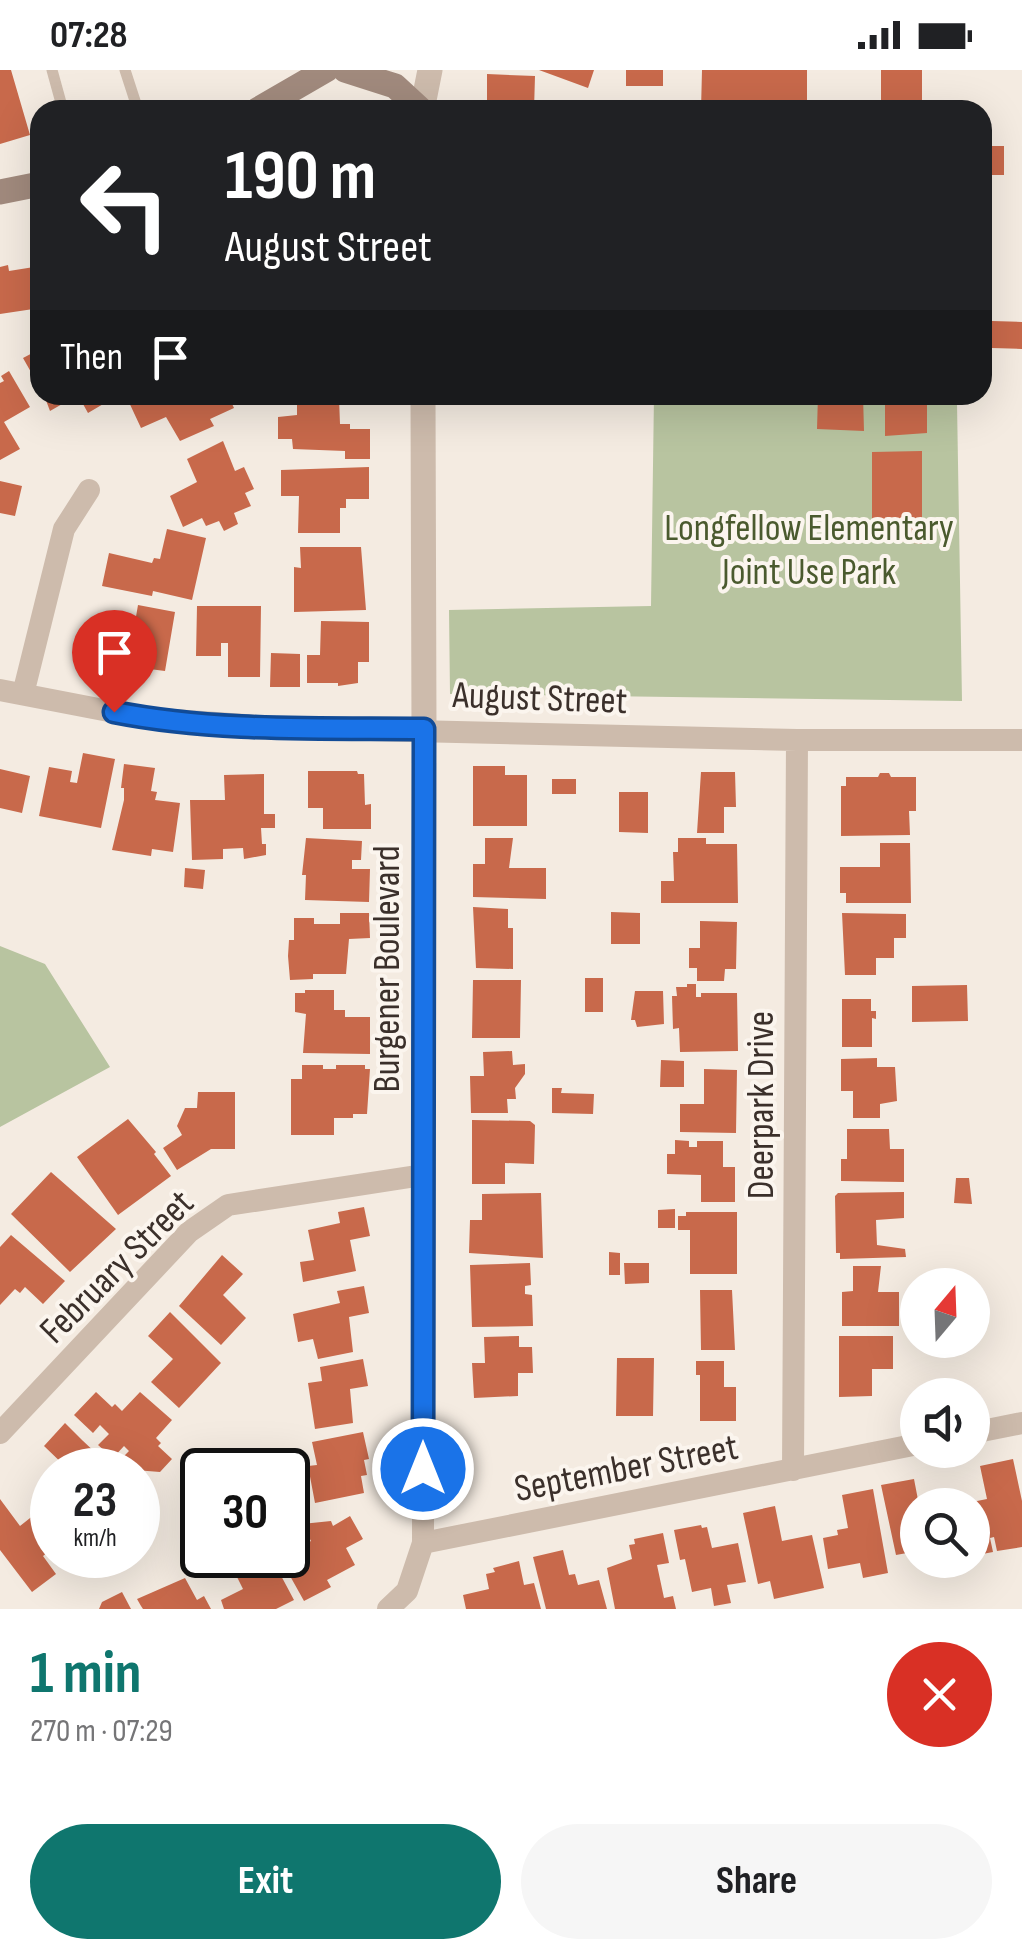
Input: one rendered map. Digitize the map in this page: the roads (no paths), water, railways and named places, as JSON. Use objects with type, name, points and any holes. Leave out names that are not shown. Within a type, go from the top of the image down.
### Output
[{"type":"main road","points":[[274,100],[326,70]]},
{"type":"main road","points":[[346,70],[394,86],[410,100]]},
{"type":"main road","points":[[0,192],[30,186]]},
{"type":"street","points":[[417,70],[421,100]]},
{"type":"street","points":[[424,100],[430,70]]},
{"type":"street","name":"Burgener Boulevard","points":[[423,405],[423,1543]]},
{"type":"street","points":[[11,692],[64,529],[89,490]]},
{"type":"street","name":"August Street","points":[[11,692],[145,718],[286,728],[797,740],[1022,740]]},
{"type":"street","name":"Deerpark Drive","points":[[793,1470],[797,740]]},
{"type":"street","name":"February Street","points":[[0,1433],[189,1232],[228,1205],[423,1175]]},
{"type":"street","points":[[990,1429],[1022,1423]]},
{"type":"street","name":"September Street","points":[[423,1543],[900,1448]]},
{"type":"street","points":[[388,1609],[407,1591],[423,1543]]},
{"type":"lane","points":[[52,70],[60,100]]},
{"type":"lane","points":[[125,70],[135,100]]},
{"type":"park label","name":"Longfellow Elementary Joint Use Park","points":[[809,549]]}]
